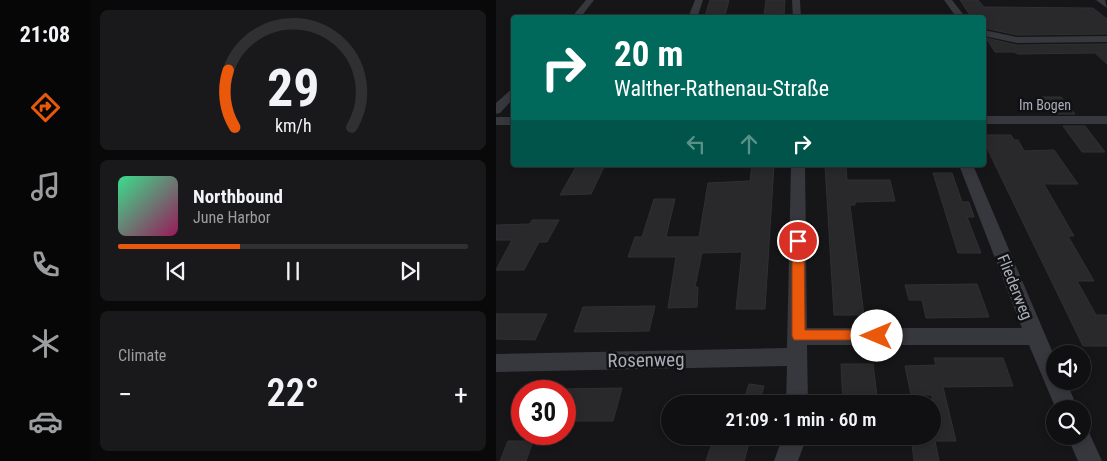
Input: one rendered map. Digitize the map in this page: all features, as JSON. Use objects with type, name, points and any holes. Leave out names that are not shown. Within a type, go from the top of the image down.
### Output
[{"type":"street","points":[[578,15],[590,0]]},
{"type":"street","points":[[693,15],[699,0]]},
{"type":"street","points":[[796,0],[797,15]]},
{"type":"street","points":[[948,0],[960,15]]},
{"type":"street","points":[[1100,0],[1107,6]]},
{"type":"street","points":[[986,34],[996,38],[1017,40],[1107,39]]},
{"type":"street","points":[[496,110],[511,93]]},
{"type":"street","name":"Im Bogen","points":[[986,120],[1107,120]]},
{"type":"street","points":[[496,121],[511,121]]},
{"type":"street","points":[[797,395],[796,357],[799,336],[798,167]]},
{"type":"street","name":"Fliederweg","points":[[967,167],[1035,337],[1063,400]]},
{"type":"street","points":[[799,336],[1035,337]]},
{"type":"street","name":"Rosenweg","points":[[496,363],[796,357]]},
{"type":"street","points":[[786,461],[792,445]]},
{"type":"street","points":[[1083,445],[1090,461]]},
{"type":"building","points":[[710,0],[729,0],[725,15],[705,15]]},
{"type":"building","points":[[766,0],[785,0],[784,15],[764,15]]},
{"type":"building","points":[[960,0],[978,0],[984,7],[1093,8],[1107,19],[1107,34],[1017,35],[986,28],[986,15],[970,15]]},
{"type":"building","points":[[986,38],[1017,45],[1107,44],[1107,64],[1095,53],[1018,54],[1014,52],[995,52]]},
{"type":"building","points":[[1041,97],[1061,97],[1075,114],[1054,114]]},
{"type":"building","points":[[1063,126],[1085,126],[1105,152],[1082,152]]},
{"type":"building","points":[[986,135],[1011,135],[1014,140],[1018,140],[1024,151],[1054,150],[1078,184],[1044,184],[1074,236],[1068,236],[1094,281],[1077,281],[1096,315],[1107,315],[1107,346],[1083,345],[986,146]]},
{"type":"building","points":[[576,167],[604,167],[591,194],[560,195]]},
{"type":"building","points":[[752,167],[774,167],[765,309],[736,309],[742,252],[702,253],[695,287],[698,287],[697,307],[668,308],[676,257],[628,257],[635,237],[642,237],[654,199],[675,199],[666,237],[699,237],[708,183],[750,181]]},
{"type":"building","points":[[825,167],[846,167],[847,180],[890,180],[895,201],[855,202],[855,205],[850,205],[864,315],[834,315]]},
{"type":"building","points":[[933,173],[952,173],[962,202],[969,202],[974,217],[967,217],[981,253],[958,253]]},
{"type":"building","points":[[532,220],[559,220],[547,242],[539,242],[524,270],[496,270],[512,240],[496,240],[496,225],[530,224]]},
{"type":"building","points":[[977,284],[989,317],[926,318],[922,300],[909,300],[905,285]]},
{"type":"building","points":[[655,306],[649,331],[574,332],[583,307]]},
{"type":"building","points":[[496,314],[547,314],[535,340],[496,339]]},
{"type":"building","points":[[934,358],[1003,358],[1013,386],[943,387],[956,441],[941,441],[941,395],[911,395],[905,366],[936,365]]},
{"type":"building","points":[[841,364],[873,364],[877,395],[843,395]]},
{"type":"building","points":[[749,384],[764,386],[762,395],[746,395]]},
{"type":"building","points":[[622,388],[613,421],[576,421],[576,389]]},
{"type":"building","points":[[508,441],[511,441],[511,445],[532,445],[526,461],[500,461]]},
{"type":"building","points":[[711,445],[748,445],[744,461],[706,461]]},
{"type":"building","points":[[912,445],[936,445],[939,461],[914,461]]},
{"type":"route","points":[[798,241],[799,336],[877,336]]}]
